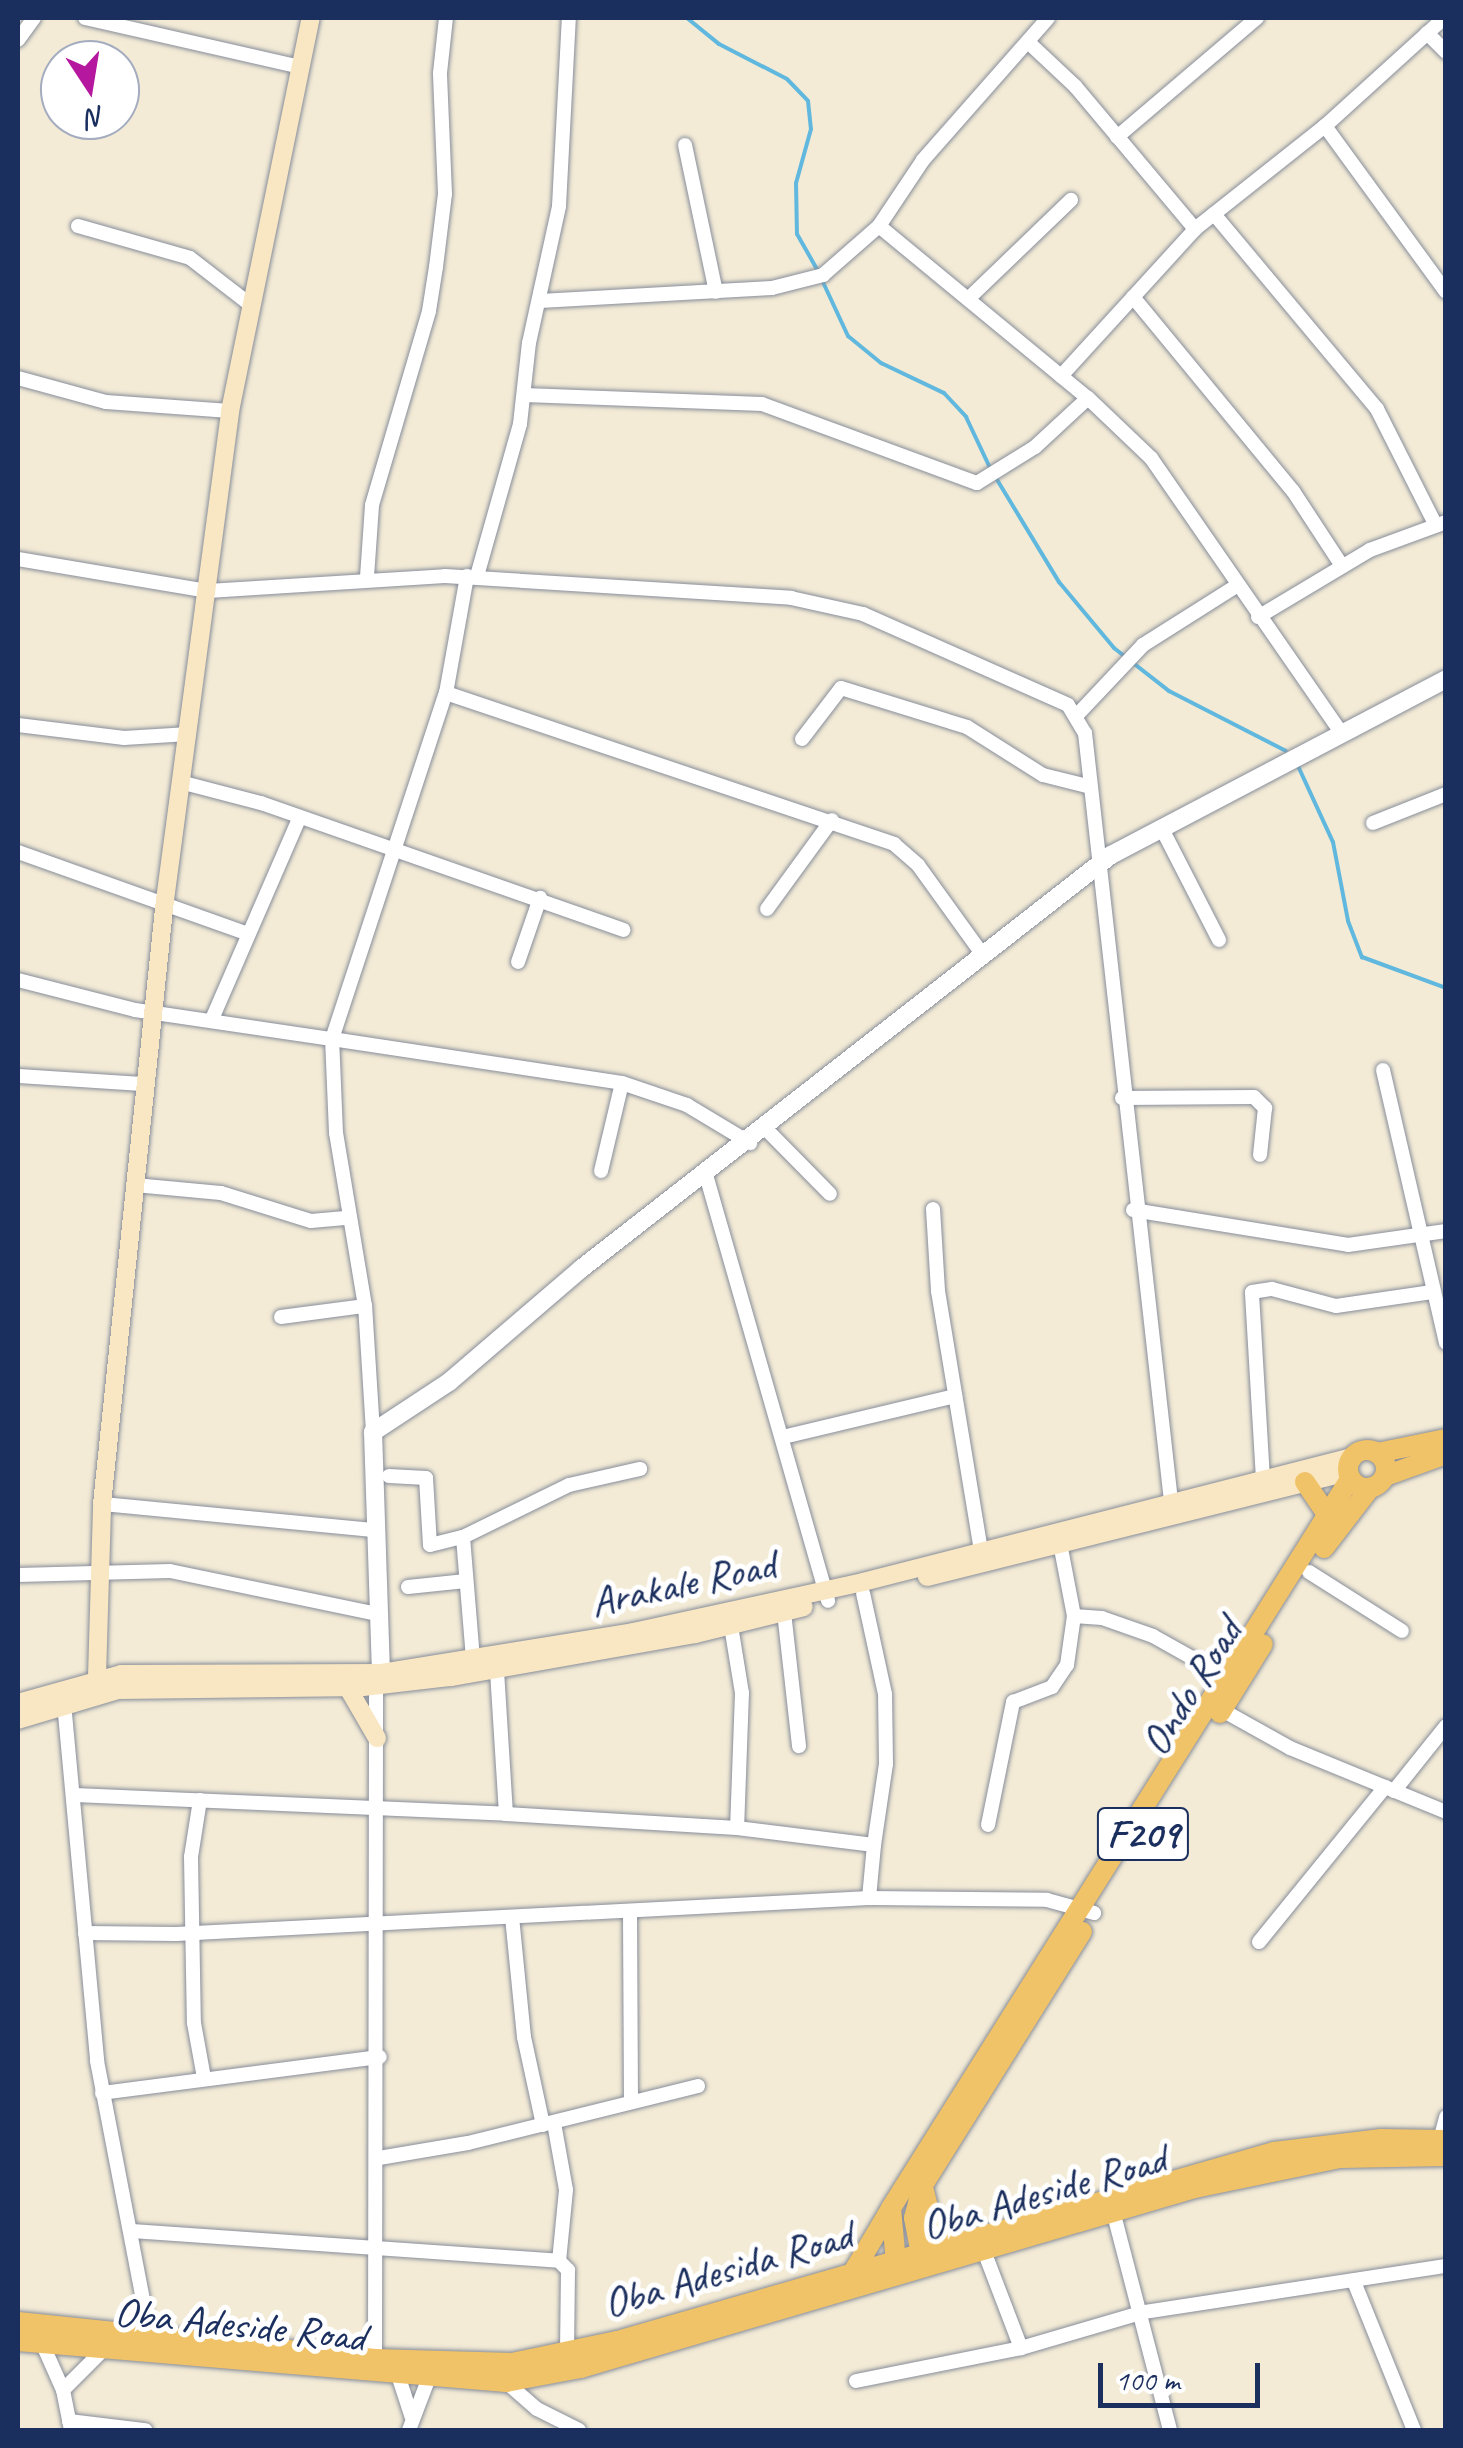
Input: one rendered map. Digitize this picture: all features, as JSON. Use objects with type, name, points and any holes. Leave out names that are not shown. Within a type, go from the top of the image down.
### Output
[{"type":"main road","points":[[97,1677],[96,1568],[165,900],[184,783],[230,411],[311,18]]},
{"type":"main road","points":[[1350,1470],[1376,1452],[1446,1439]]},
{"type":"main road","points":[[1376,1452],[1378,1482]]},
{"type":"main road","points":[[1350,1470],[1378,1482],[1446,1454]]},
{"type":"main road","name":"Arakale Road","points":[[18,1702],[97,1677],[378,1680],[497,1669],[826,1595],[981,1550],[1263,1479],[1350,1470]]},
{"type":"main road","name":"Arakale Road","points":[[18,1720],[64,1703],[118,1690],[230,1679],[348,1688],[473,1660],[731,1626],[784,1612],[826,1595],[863,1593],[1350,1470]]},
{"type":"main road","name":"Ondo Road","points":[[1216,1707],[1226,1677],[1328,1516],[1350,1470]]},
{"type":"main road","points":[[1305,1482],[1328,1516]]},
{"type":"main road","name":"Ondo Road","points":[[923,2185],[1216,1707],[1309,1572],[1378,1482]]},
{"type":"main road","points":[[348,1688],[377,1738]]},
{"type":"main road","name":"Ondo Road","points":[[891,2208],[1088,1911]]},
{"type":"main road","name":"Oba Adesida Road","points":[[18,2322],[476,2366],[568,2354],[686,2329],[852,2274],[921,2260],[962,2242],[1274,2152],[1381,2138],[1444,2145]]},
{"type":"main road","name":"Oba Adeside Road","points":[[921,2260],[984,2251],[1113,2210],[1289,2166],[1444,2145]]},
{"type":"main road","points":[[923,2185],[932,2222],[962,2242]]},
{"type":"main road","name":"F209","points":[[921,2260],[914,2218],[923,2185]]},
{"type":"main road","points":[[891,2208],[896,2267]]},
{"type":"main road","points":[[852,2274],[891,2208]]},
{"type":"main road","name":"Oba Adeside Road","points":[[33,2342],[399,2378],[506,2382],[582,2368],[686,2329],[896,2267]]},
{"type":"main road","points":[[18,2359],[33,2342]]},
{"type":"street","points":[[18,36],[34,18]]},
{"type":"street","points":[[85,18],[300,67]]},
{"type":"street","points":[[366,577],[372,505],[429,312],[436,266],[445,194],[440,73],[446,18]]},
{"type":"street","points":[[374,2359],[380,2058],[374,1432],[365,1306],[348,1218],[332,1039],[398,852],[446,693],[472,576],[525,395],[559,206],[569,18]]},
{"type":"street","points":[[540,301],[716,292],[798,284],[823,275],[879,226],[922,160],[1048,18]]},
{"type":"street","points":[[1117,137],[1257,18]]},
{"type":"street","points":[[1061,376],[1195,229],[1325,126],[1444,18]]},
{"type":"street","points":[[1427,33],[1446,52]]},
{"type":"street","points":[[1029,42],[1195,229]]},
{"type":"street","points":[[1325,126],[1446,292]]},
{"type":"street","points":[[685,145],[716,292]]},
{"type":"street","points":[[968,299],[1071,200]]},
{"type":"street","points":[[1214,214],[1376,409],[1440,523],[1342,566],[1258,617]]},
{"type":"street","points":[[78,226],[190,258],[252,306]]},
{"type":"street","points":[[879,226],[1088,398],[1151,458],[1340,730]]},
{"type":"street","points":[[1133,297],[1293,491],[1342,566]]},
{"type":"street","points":[[18,378],[106,402],[230,411]]},
{"type":"street","points":[[525,395],[762,404],[974,482],[993,476],[1088,398]]},
{"type":"street","points":[[18,559],[208,591],[366,577],[472,576],[824,603],[914,634],[1078,714]]},
{"type":"street","points":[[1078,714],[1143,645],[1238,585]]},
{"type":"street","points":[[374,1432],[449,1382],[766,1130],[980,952],[1096,866],[1340,730],[1446,679]]},
{"type":"street","points":[[802,739],[841,688],[949,720],[1043,775],[1087,786]]},
{"type":"street","points":[[446,693],[832,820],[909,854],[980,952]]},
{"type":"street","points":[[1078,714],[1133,1210],[1171,1502]]},
{"type":"street","points":[[18,725],[124,738],[189,734]]},
{"type":"street","points":[[184,783],[300,816],[623,930]]},
{"type":"street","points":[[1373,823],[1446,794]]},
{"type":"street","points":[[212,1019],[246,932],[300,816]]},
{"type":"street","points":[[767,909],[832,820]]},
{"type":"street","points":[[1161,827],[1219,940]]},
{"type":"street","points":[[18,852],[165,900],[246,932]]},
{"type":"street","points":[[518,962],[540,898]]},
{"type":"street","points":[[18,980],[153,1010],[622,1082],[687,1106],[750,1142]]},
{"type":"street","points":[[1383,1070],[1446,1342]]},
{"type":"street","points":[[18,1076],[143,1084]]},
{"type":"street","points":[[601,1171],[622,1082]]},
{"type":"street","points":[[1122,1098],[1254,1096],[1265,1108],[1260,1156]]},
{"type":"street","points":[[766,1130],[830,1194]]},
{"type":"street","points":[[706,1175],[826,1595]]},
{"type":"street","points":[[135,1184],[221,1193],[311,1221],[348,1218]]},
{"type":"street","points":[[933,1209],[938,1291],[981,1550]]},
{"type":"street","points":[[1133,1210],[1308,1242],[1419,1238],[1446,1232]]},
{"type":"street","points":[[1263,1479],[1252,1292],[1272,1289],[1336,1306],[1432,1292]]},
{"type":"street","points":[[281,1317],[365,1306]]},
{"type":"street","points":[[783,1437],[956,1396]]},
{"type":"street","points":[[389,1476],[426,1478],[430,1545],[462,1537],[569,1486],[640,1469]]},
{"type":"street","points":[[102,1504],[374,1530]]},
{"type":"street","points":[[462,1537],[473,1660]]},
{"type":"street","points":[[988,1825],[1012,1702],[1059,1680],[1074,1616],[1060,1543]]},
{"type":"street","points":[[18,1575],[96,1568],[188,1574],[376,1614]]},
{"type":"street","points":[[1309,1572],[1402,1631]]},
{"type":"street","points":[[408,1587],[466,1581]]},
{"type":"street","points":[[863,1593],[886,1710],[886,1764],[870,1898]]},
{"type":"street","points":[[784,1612],[799,1746]]},
{"type":"street","points":[[1074,1616],[1102,1618],[1153,1636],[1226,1677]]},
{"type":"street","points":[[731,1626],[742,1693],[737,1828]]},
{"type":"street","points":[[497,1669],[506,1814]]},
{"type":"street","points":[[64,1703],[76,1795],[85,1933],[102,2093],[150,2335]]},
{"type":"street","points":[[1216,1707],[1290,1748],[1446,1812]]},
{"type":"street","points":[[1259,1942],[1446,1726]]},
{"type":"street","points":[[76,1795],[737,1828],[874,1845]]},
{"type":"street","points":[[200,1800],[191,1842],[196,1932],[194,2023],[204,2078]]},
{"type":"street","points":[[85,1933],[196,1932],[630,1913],[870,1898],[1047,1900],[1088,1911]]},
{"type":"street","points":[[630,1913],[631,2102]]},
{"type":"street","points":[[512,1917],[524,2037],[566,2190],[560,2261]]},
{"type":"street","points":[[102,2093],[380,2058]]},
{"type":"street","points":[[380,2158],[548,2124],[698,2086]]},
{"type":"street","points":[[1444,2145],[1446,2117]]},
{"type":"street","points":[[1113,2210],[1144,2312],[1170,2430]]},
{"type":"street","points":[[132,2231],[560,2261],[568,2270],[568,2354]]},
{"type":"street","points":[[984,2251],[1021,2348]]},
{"type":"street","points":[[856,2382],[1021,2348],[1144,2312],[1355,2284],[1446,2266]]},
{"type":"street","points":[[1355,2284],[1414,2430]]},
{"type":"street","points":[[33,2342],[63,2390],[70,2426],[145,2430]]},
{"type":"street","points":[[63,2390],[104,2349]]},
{"type":"street","points":[[399,2378],[410,2423]]},
{"type":"street","points":[[410,2423],[428,2380]]},
{"type":"street","points":[[506,2382],[556,2426],[579,2430]]},
{"type":"waterway","points":[[687,18],[719,44],[787,79],[808,101],[811,129],[796,183],[797,234],[818,271]]},
{"type":"waterway","points":[[822,280],[848,336],[881,363],[944,393],[966,417],[991,470]]},
{"type":"waterway","points":[[996,478],[1059,582],[1114,648],[1169,691],[1286,751]]},
{"type":"waterway","points":[[1298,766],[1333,842],[1348,921],[1362,957],[1446,988]]}]
